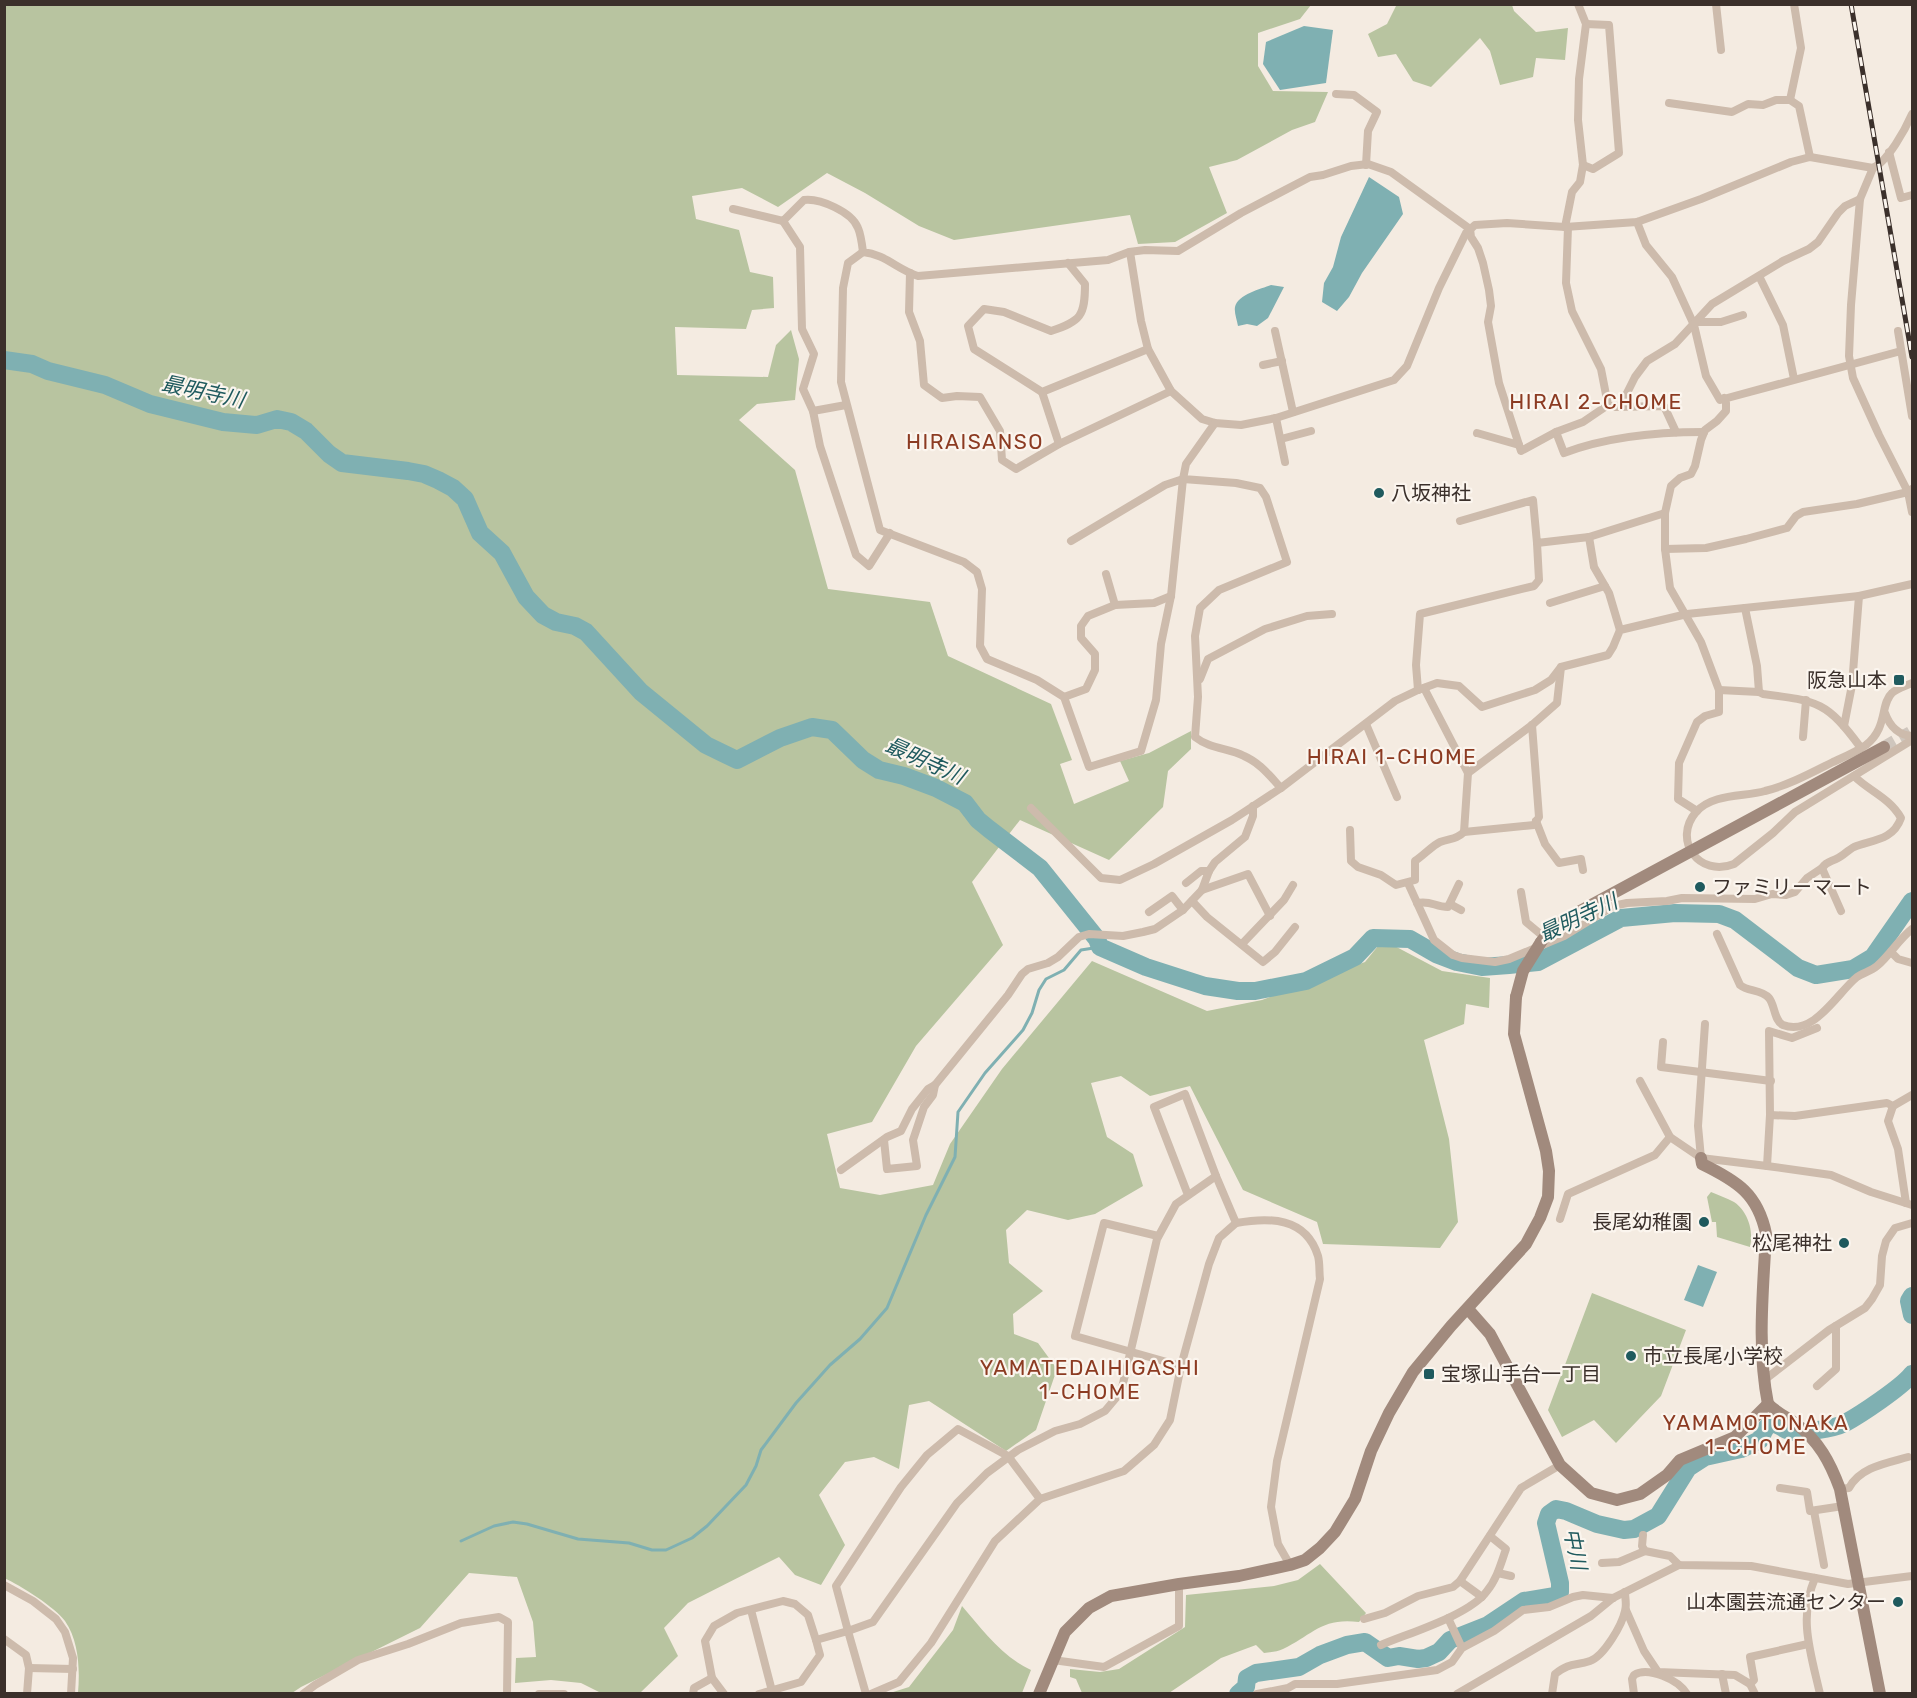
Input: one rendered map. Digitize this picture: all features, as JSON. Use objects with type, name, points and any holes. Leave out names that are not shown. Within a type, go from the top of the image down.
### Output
[{"type":"street","points":[[1578,4],[1586,24],[1579,79],[1578,120],[1583,165],[1580,182],[1572,192],[1567,227],[1566,283],[1572,311],[1601,369],[1608,405]]},
{"type":"street","points":[[1716,4],[1721,50]]},
{"type":"street","points":[[1790,100],[1801,48],[1794,4]]},
{"type":"street","points":[[1583,165],[1593,169],[1619,153],[1609,25],[1586,24]]},
{"type":"street","points":[[1336,94],[1354,95],[1377,112],[1368,131],[1366,165]]},
{"type":"street","points":[[1669,103],[1732,112],[1748,104],[1762,105],[1776,100],[1790,100],[1799,106],[1810,157]]},
{"type":"street","points":[[1912,114],[1908,131],[1883,162],[1873,168],[1860,199],[1851,305],[1850,366],[1853,378],[1879,435],[1910,490],[1912,512]]},
{"type":"street","points":[[1889,152],[1901,198],[1912,195]]},
{"type":"street","points":[[1130,252],[1148,349],[1171,391],[1202,419],[1215,423],[1241,425],[1276,417],[1394,380],[1402,372],[1413,353],[1443,279],[1466,233],[1475,225],[1507,223],[1567,227],[1637,222],[1701,199],[1791,162],[1810,157],[1873,168]]},
{"type":"street","points":[[1215,423],[1186,464],[1171,596],[1161,644],[1156,700],[1142,751],[1089,767],[1064,697],[1036,680],[987,659],[980,646],[982,589],[977,572],[964,562],[880,530],[841,382],[843,288],[848,263],[863,252],[884,257],[918,276],[1108,260],[1130,252],[1178,251],[1241,213],[1310,177],[1351,166],[1382,167],[1470,229],[1471,237],[1483,263],[1489,290],[1491,306],[1488,322],[1499,383],[1521,451],[1556,432],[1582,422],[1608,405],[1664,406],[1676,432]]},
{"type":"street","points":[[1620,407],[1647,361],[1675,344],[1696,324],[1712,304],[1783,261],[1809,249],[1818,242],[1845,206],[1860,199]]},
{"type":"street","points":[[783,221],[804,200],[819,200],[853,219],[859,228],[863,252]]},
{"type":"street","points":[[733,209],[783,221],[800,247],[802,329],[814,354],[803,389],[813,411],[820,446],[856,555],[869,566],[890,533]]},
{"type":"street","points":[[1637,222],[1646,245],[1672,277],[1696,324],[1706,376],[1720,400],[1902,351]]},
{"type":"street","points":[[1059,444],[1041,392],[974,349],[968,326],[984,309],[1004,312],[1051,331],[1072,324],[1085,307],[1085,284],[1068,264]]},
{"type":"street","points":[[910,273],[909,312],[920,341],[924,385],[942,399],[957,396],[980,397],[1000,431],[1002,460],[1016,470],[1059,444],[1171,391]]},
{"type":"street","points":[[1760,276],[1783,325],[1794,379]]},
{"type":"street","points":[[1696,324],[1721,322],[1743,315]]},
{"type":"street","points":[[1898,331],[1902,351],[1908,364],[1912,416]]},
{"type":"street","points":[[1275,332],[1293,412]]},
{"type":"street","points":[[1041,392],[1148,349]]},
{"type":"street","points":[[1263,365],[1282,361]]},
{"type":"street","points":[[1697,811],[1678,799],[1679,763],[1697,722],[1705,716],[1719,712],[1719,690],[1701,642],[1670,588],[1665,549],[1665,513],[1671,486],[1680,478],[1691,474],[1704,432],[1725,411],[1724,398]]},
{"type":"street","points":[[813,411],[846,405]]},
{"type":"street","points":[[1276,417],[1285,462]]},
{"type":"street","points":[[1281,439],[1311,431]]},
{"type":"street","points":[[1477,432],[1519,445]]},
{"type":"street","points":[[1556,432],[1564,453],[1589,444],[1676,432],[1704,432]]},
{"type":"street","points":[[1071,541],[1165,485],[1183,479],[1236,483],[1260,488],[1266,497],[1287,562],[1219,590],[1200,608],[1195,636],[1198,685],[1195,737],[1217,749],[1244,756],[1259,765],[1281,788]]},
{"type":"street","points":[[1665,549],[1706,548],[1746,539],[1787,528],[1796,516],[1803,512],[1857,504],[1910,490]]},
{"type":"street","points":[[1460,521],[1533,500],[1539,580],[1534,586],[1420,614],[1416,665],[1421,689],[1468,773],[1464,832]]},
{"type":"street","points":[[1537,543],[1589,537],[1665,513]]},
{"type":"street","points":[[1031,808],[1101,879],[1120,880],[1154,864],[1253,806],[1281,788],[1395,701],[1421,689],[1437,683],[1459,686],[1482,707],[1535,690],[1551,680],[1561,667],[1608,655],[1620,630],[1605,586],[1594,567],[1589,537]]},
{"type":"street","points":[[1106,574],[1115,604]]},
{"type":"street","points":[[1620,630],[1686,614],[1859,596],[1912,584]]},
{"type":"street","points":[[1550,603],[1605,586]]},
{"type":"street","points":[[1064,697],[1086,689],[1095,670],[1095,654],[1082,638],[1081,627],[1088,616],[1115,604],[1154,603],[1171,596]]},
{"type":"street","points":[[1844,726],[1852,685],[1859,596]]},
{"type":"street","points":[[1745,608],[1757,666],[1759,692]]},
{"type":"street","points":[[1198,685],[1208,659],[1265,629],[1307,616],[1332,614]]},
{"type":"street","points":[[1468,773],[1532,725],[1557,703],[1561,667]]},
{"type":"street","points":[[1912,683],[1892,693],[1878,731],[1861,748],[1792,782],[1764,791],[1713,801],[1697,811],[1688,829],[1690,851],[1696,859],[1708,866],[1727,867],[1734,864],[1795,812],[1912,738]]},
{"type":"street","points":[[1719,690],[1759,692],[1806,700],[1829,710],[1861,748]]},
{"type":"street","points":[[1803,738],[1806,700]]},
{"type":"street","points":[[1885,712],[1895,730],[1912,738]]},
{"type":"street","points":[[1366,724],[1397,797]]},
{"type":"street","points":[[1350,830],[1351,861],[1358,867],[1381,875],[1396,885],[1415,880],[1415,861],[1439,843],[1457,839],[1464,832],[1534,825],[1539,817],[1532,725]]},
{"type":"street","points":[[1038,1694],[1065,1632],[1089,1608],[1111,1596],[1239,1576],[1290,1565],[1305,1560],[1335,1532],[1355,1499],[1371,1451],[1413,1372],[1451,1326],[1526,1244],[1548,1197],[1549,1171],[1546,1151],[1514,1034],[1515,997],[1523,971],[1550,930],[1569,917],[1884,747]]},
{"type":"street","points":[[1408,882],[1434,940],[1453,955],[1495,962],[1509,959],[1564,936],[1613,906],[1627,903],[1667,902],[1682,898],[1755,899],[1772,894],[1786,895],[1795,892],[1826,862],[1838,858],[1851,848],[1883,838],[1898,825],[1901,818],[1896,810],[1887,800],[1854,776]]},
{"type":"street","points":[[1203,890],[1209,871],[1215,862],[1245,837],[1253,816],[1253,806]]},
{"type":"street","points":[[1536,821],[1545,844],[1559,863],[1581,859],[1583,870]]},
{"type":"street","points":[[1822,868],[1841,911]]},
{"type":"street","points":[[1186,883],[1202,871],[1209,871]]},
{"type":"street","points":[[841,1170],[901,1131],[912,1109],[927,1089],[934,1085],[1008,995],[1022,974],[1028,969],[1048,963],[1058,957],[1080,937],[1089,934],[1123,936],[1155,929],[1183,910],[1203,890],[1248,874],[1270,916]]},
{"type":"street","points":[[1417,903],[1429,901],[1442,907],[1448,907],[1459,884]]},
{"type":"street","points":[[1242,944],[1284,900],[1293,885]]},
{"type":"street","points":[[1521,892],[1523,915],[1526,922],[1543,940]]},
{"type":"street","points":[[1149,912],[1172,896],[1183,910]]},
{"type":"street","points":[[1192,901],[1207,917],[1263,962],[1275,952],[1295,927]]},
{"type":"street","points":[[1450,904],[1461,910]]},
{"type":"street","points":[[1717,934],[1740,985],[1768,997],[1774,1006],[1778,1021],[1790,1027],[1805,1025],[1821,1014],[1857,977],[1877,966],[1912,929]]},
{"type":"street","points":[[1891,952],[1898,959],[1912,963]]},
{"type":"street","points":[[1705,1024],[1698,1126],[1702,1164],[1729,1177],[1751,1196],[1764,1223],[1766,1234],[1760,1350],[1768,1404],[1796,1424],[1829,1460],[1840,1489],[1880,1694]]},
{"type":"street","points":[[1767,1166],[1771,1081],[1768,1031],[1792,1038],[1817,1028]]},
{"type":"street","points":[[1663,1042],[1661,1067],[1771,1081]]},
{"type":"street","points":[[1640,1081],[1670,1137],[1701,1158],[1831,1175],[1871,1192],[1909,1204],[1898,1149],[1888,1121],[1893,1106],[1912,1095]]},
{"type":"street","points":[[884,1140],[887,1169],[917,1166],[913,1140],[924,1107],[933,1095],[934,1085]]},
{"type":"street","points":[[1188,1196],[1154,1107],[1185,1094],[1236,1223]]},
{"type":"street","points":[[1770,1115],[1795,1116],[1887,1103],[1893,1106]]},
{"type":"street","points":[[1560,1219],[1568,1194],[1655,1155],[1670,1137]]},
{"type":"street","points":[[816,1640],[873,1623],[957,1503],[1008,1456],[1055,1431],[1080,1424],[1105,1411],[1121,1392],[1158,1236],[1176,1204],[1216,1176]]},
{"type":"street","points":[[871,1694],[899,1682],[931,1643],[995,1541],[1040,1499],[1124,1471],[1154,1445],[1170,1420],[1181,1366],[1219,1238],[1236,1223],[1261,1219],[1279,1220],[1298,1228],[1309,1239],[1318,1256],[1320,1279],[1277,1461],[1271,1507],[1278,1544],[1290,1565]]},
{"type":"street","points":[[1158,1236],[1104,1223],[1075,1336],[1181,1366]]},
{"type":"street","points":[[1763,1381],[1836,1326],[1865,1308],[1880,1285],[1882,1256],[1886,1241],[1895,1228],[1912,1223]]},
{"type":"street","points":[[1468,1309],[1490,1334],[1560,1466],[1591,1493],[1617,1500],[1640,1494],[1667,1475],[1680,1460],[1735,1437],[1768,1404]]},
{"type":"street","points":[[1817,1386],[1836,1369],[1836,1326]]},
{"type":"street","points":[[866,1694],[836,1586],[901,1487],[927,1455],[958,1429],[1008,1456],[1040,1499]]},
{"type":"street","points":[[1840,1489],[1849,1488],[1860,1474],[1908,1457]]},
{"type":"street","points":[[1364,1619],[1384,1614],[1418,1596],[1452,1587],[1460,1581],[1521,1488],[1560,1466]]},
{"type":"street","points":[[1780,1488],[1807,1492],[1810,1511],[1843,1506]]},
{"type":"street","points":[[1814,1511],[1824,1565]]},
{"type":"street","points":[[1642,1535],[1642,1546],[1645,1551]]},
{"type":"street","points":[[1381,1645],[1448,1618],[1482,1597],[1498,1572],[1506,1549],[1490,1536]]},
{"type":"street","points":[[1602,1563],[1619,1562],[1645,1551],[1670,1556],[1679,1565]]},
{"type":"street","points":[[1456,1694],[1467,1691],[1591,1616],[1612,1598],[1679,1565],[1751,1566],[1848,1584],[1912,1576]]},
{"type":"street","points":[[1498,1572],[1511,1576]]},
{"type":"street","points":[[1815,1578],[1810,1591],[1805,1626],[1820,1694]]},
{"type":"street","points":[[1460,1581],[1482,1597]]},
{"type":"street","points":[[1053,1660],[1104,1667],[1179,1626],[1179,1584]]},
{"type":"street","points":[[4,1585],[33,1601],[56,1619],[65,1632],[73,1658],[71,1694]]},
{"type":"street","points":[[1625,1592],[1626,1610],[1644,1651],[1657,1673],[1677,1682],[1687,1694]]},
{"type":"street","points":[[1257,1694],[1288,1688],[1295,1684],[1337,1684],[1427,1673],[1452,1662],[1462,1648],[1494,1631],[1523,1610],[1549,1607],[1583,1595],[1612,1598]]},
{"type":"street","points":[[724,1694],[712,1678],[705,1641],[714,1626],[737,1613],[783,1600],[795,1605],[808,1615],[820,1655],[801,1682],[759,1694]]},
{"type":"street","points":[[751,1610],[772,1691]]},
{"type":"street","points":[[1552,1694],[1555,1674],[1566,1665],[1596,1658],[1612,1638],[1626,1610]]},
{"type":"street","points":[[303,1694],[315,1684],[358,1660],[408,1644],[461,1623],[499,1617],[508,1622],[507,1694]]},
{"type":"street","points":[[1448,1618],[1462,1648]]},
{"type":"street","points":[[4,1639],[26,1655],[29,1668],[27,1694]]},
{"type":"street","points":[[1750,1683],[1754,1680],[1750,1657],[1808,1644]]},
{"type":"street","points":[[29,1668],[73,1669]]},
{"type":"street","points":[[1634,1694],[1632,1679],[1634,1675],[1641,1672],[1735,1675],[1750,1683],[1755,1694]]},
{"type":"street","points":[[1722,1674],[1726,1694]]},
{"type":"street","points":[[693,1694],[694,1688],[712,1678]]},
{"type":"street","points":[[1292,1694],[1295,1684]]},
{"type":"street","points":[[539,1694],[564,1694]]},
{"type":"green space","points":[[1397,4],[1512,5],[1514,11],[1536,32],[1568,28],[1565,60],[1536,58],[1533,77],[1500,85],[1490,51],[1480,38],[1431,87],[1413,81],[1396,54],[1378,57],[1368,34],[1387,24]]},
{"type":"green space","points":[[4,5],[1311,5],[1300,19],[1258,33],[1258,66],[1273,91],[1328,92],[1315,122],[1292,130],[1237,160],[1209,167],[1227,213],[1175,242],[1138,244],[1130,215],[954,240],[919,226],[827,173],[778,207],[742,188],[692,196],[696,219],[739,230],[750,272],[773,277],[774,308],[752,310],[746,329],[675,327],[677,375],[768,377],[776,345],[791,330],[799,359],[795,400],[757,404],[739,420],[795,470],[828,589],[930,602],[948,656],[1051,704],[1072,760],[1060,764],[1074,804],[1129,781],[1120,761],[1149,753],[1191,731],[1191,749],[1168,771],[1163,807],[1109,860],[1020,820],[972,882],[1003,945],[916,1046],[872,1122],[827,1134],[840,1188],[880,1195],[933,1185],[950,1144],[1002,1069],[1092,961],[1207,1011],[1262,1000],[1365,962],[1378,946],[1387,942],[1442,971],[1490,978],[1489,1008],[1466,1004],[1464,1024],[1424,1040],[1449,1139],[1458,1222],[1440,1248],[1323,1244],[1317,1222],[1243,1190],[1190,1086],[1150,1096],[1121,1076],[1091,1083],[1107,1137],[1133,1154],[1143,1186],[1095,1214],[1068,1220],[1027,1210],[1006,1230],[1009,1263],[1043,1291],[1013,1314],[1014,1334],[1038,1343],[1057,1369],[1036,1430],[1006,1451],[929,1401],[909,1405],[899,1469],[874,1457],[845,1462],[819,1495],[845,1545],[821,1585],[795,1575],[779,1557],[688,1603],[664,1628],[678,1656],[640,1693],[601,1693],[581,1683],[551,1680],[515,1683],[516,1658],[536,1657],[533,1622],[517,1577],[469,1573],[420,1628],[292,1693],[78,1693],[78,1656],[73,1637],[65,1621],[37,1597],[4,1578]]},
{"type":"green space","points":[[1711,1192],[1734,1202],[1743,1211],[1750,1229],[1750,1247],[1717,1237],[1716,1222],[1712,1222],[1707,1197]]},
{"type":"green space","points":[[1592,1293],[1686,1330],[1661,1396],[1616,1443],[1594,1420],[1562,1437],[1548,1410]]},
{"type":"green space","points":[[1320,1564],[1366,1613],[1359,1622],[1346,1621],[1326,1625],[1278,1651],[1264,1653],[1256,1645],[1221,1658],[1169,1693],[1082,1693],[1076,1679],[1070,1677],[1070,1669],[1100,1672],[1119,1669],[1185,1627],[1186,1595],[1274,1586],[1298,1580]]},
{"type":"green space","points":[[962,1606],[1002,1650],[1031,1670],[1022,1693],[890,1693],[909,1687],[953,1630]]},
{"type":"water","points":[[1304,26],[1333,30],[1326,83],[1280,90],[1263,64],[1266,42]]},
{"type":"water","points":[[1369,177],[1399,197],[1403,214],[1362,273],[1349,297],[1337,311],[1322,302],[1324,283],[1333,267],[1341,237]]},
{"type":"water","points":[[1271,285],[1284,287],[1268,318],[1257,326],[1247,324],[1238,326],[1235,314],[1237,302],[1250,293]]},
{"type":"water","points":[[1698,1265],[1717,1272],[1703,1307],[1684,1300]]},
{"type":"waterway","name":"最明寺川","points":[[4,360],[32,364],[48,371],[105,385],[150,404],[223,422],[257,425],[277,419],[291,422],[306,431],[329,454],[342,463],[408,471],[438,480],[453,488],[465,499],[480,533],[502,553],[526,597],[543,615],[586,632],[641,692],[706,745],[737,760],[780,738],[812,727],[832,730],[863,760],[879,770],[904,776],[936,788],[965,803],[978,820],[1040,868],[1097,939],[1100,947],[1146,967],[1205,986],[1255,991],[1306,981],[1355,957],[1373,938],[1410,939],[1436,954],[1457,962],[1482,967],[1538,962],[1621,918],[1675,913],[1719,914],[1735,920],[1798,968],[1816,975],[1853,969],[1873,957],[1912,901]]},
{"type":"waterway","points":[[461,1541],[494,1526],[513,1522],[578,1539],[629,1543],[652,1550],[666,1550],[692,1538],[707,1526],[746,1485],[761,1450],[796,1403],[830,1365],[860,1339],[887,1308],[926,1215],[955,1157],[958,1112],[985,1073],[1023,1030],[1032,1013],[1039,990],[1046,979],[1064,970],[1081,950],[1100,947]]},
{"type":"waterway","name":"中川","points":[[1912,1296],[1909,1301],[1912,1315]]},
{"type":"waterway","name":"中川","points":[[1238,1694],[1246,1687],[1247,1678],[1256,1673],[1299,1667],[1320,1655],[1347,1645],[1365,1642],[1388,1658],[1399,1656],[1418,1659],[1439,1652],[1450,1640],[1488,1625],[1524,1601],[1555,1596],[1560,1592],[1546,1523],[1549,1514],[1556,1509],[1597,1524],[1624,1530],[1634,1529],[1658,1516],[1688,1468],[1705,1457],[1741,1449],[1760,1440],[1771,1423],[1797,1432],[1835,1427],[1860,1414],[1912,1374]]},
{"type":"tunnel","points":[[1884,747],[1912,731]]},
{"type":"railway","points":[[1851,4],[1912,357]]},
{"type":"place","name":"八坂神社","points":[[1379,493]]},
{"type":"place","name":"阪急山本","points":[[1899,680]]},
{"type":"place","name":"ファミリーマート","points":[[1700,887]]},
{"type":"place","name":"長尾幼稚園","points":[[1704,1222]]},
{"type":"place","name":"松尾神社","points":[[1844,1243]]},
{"type":"place","name":"市立長尾小学校","points":[[1631,1356]]},
{"type":"place","name":"宝塚山手台一丁目","points":[[1429,1374]]},
{"type":"place","name":"山本園芸流通センター","points":[[1898,1602]]},
{"type":"district","name":"HIRAI 2-CHOME","points":[[1596,402]]},
{"type":"district","name":"HIRAISANSO","points":[[975,442]]},
{"type":"district","name":"HIRAI 1-CHOME","points":[[1392,757]]},
{"type":"district","name":"YAMATEDAIHIGASHI 1-CHOME","points":[[1090,1380]]},
{"type":"district","name":"YAMAMOTONAKA 1-CHOME","points":[[1756,1435]]}]
